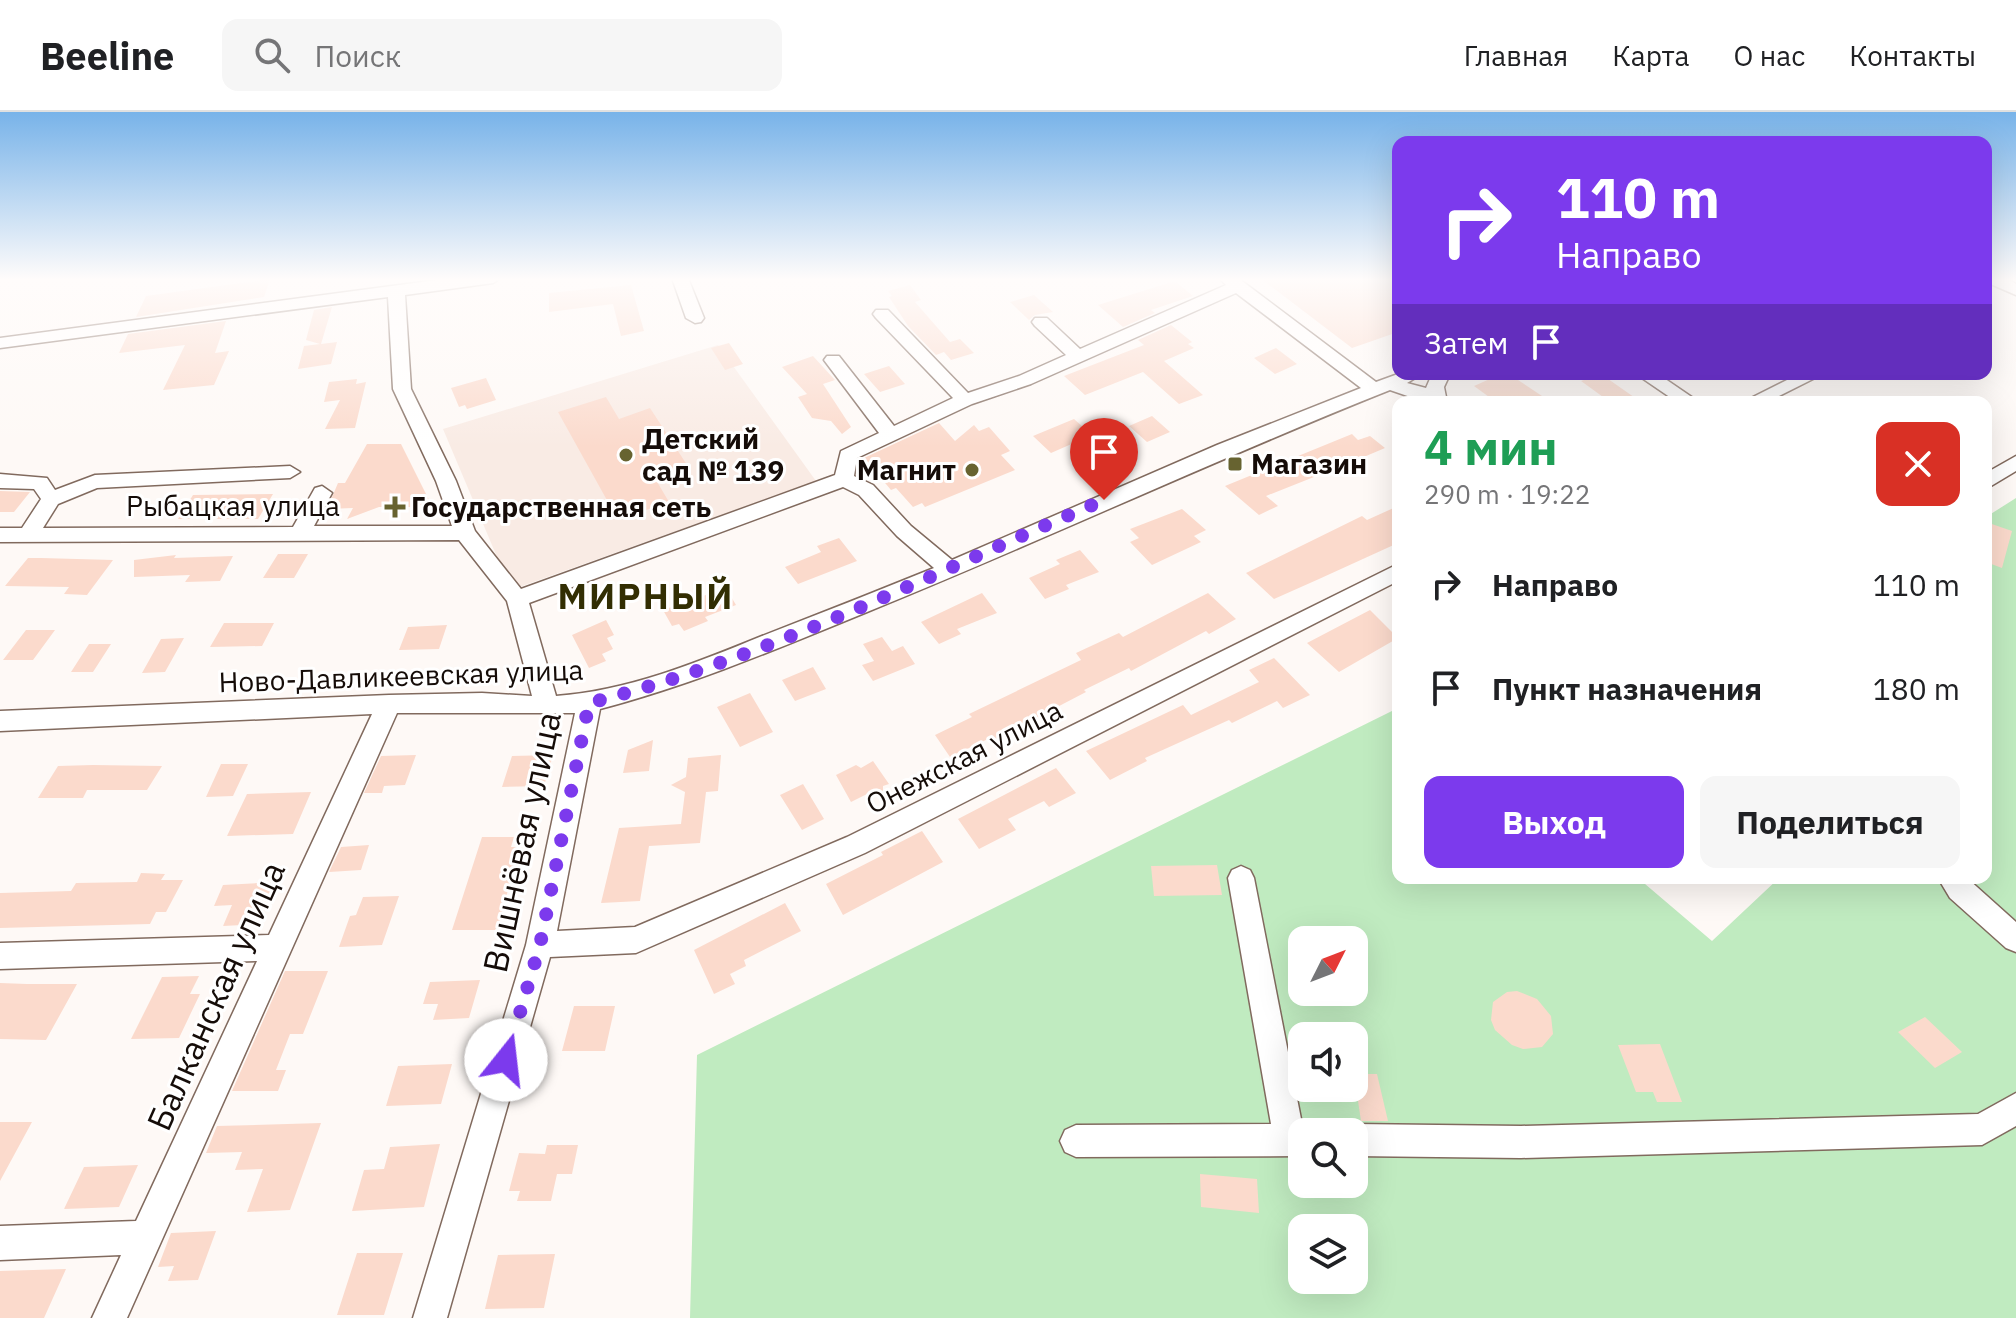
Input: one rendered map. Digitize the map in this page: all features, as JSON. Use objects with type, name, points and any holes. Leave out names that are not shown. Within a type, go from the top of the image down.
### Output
[{"type":"street","points":[[0,343],[66,334]]},
{"type":"street","points":[[399,334],[402,389],[446,481],[465,533],[517,599],[539,670],[546,706]]},
{"type":"street","points":[[902,334],[965,400]]},
{"type":"street","points":[[1054,334],[1078,357]]},
{"type":"street","points":[[844,479],[848,455],[965,400],[1025,380],[1124,334]]},
{"type":"street","points":[[1306,334],[1382,387],[1418,391],[1428,396]]},
{"type":"street","points":[[833,360],[891,435]]},
{"type":"street","name":"Ново-Давликеевская улица","points":[[0,721],[389,704],[482,702],[546,706],[589,703],[639,690],[724,661],[950,570],[1185,465],[1399,380]]},
{"type":"street","points":[[1655,380],[1680,396]]},
{"type":"street","points":[[1765,396],[1801,380]]},
{"type":"street","points":[[1992,478],[2016,462]]},
{"type":"street","points":[[29,534],[51,499],[95,482],[290,472]]},
{"type":"street","points":[[517,599],[844,479],[866,490],[904,531],[950,570]]},
{"type":"street","points":[[0,481],[40,483],[51,499]]},
{"type":"street","points":[[299,534],[322,493]]},
{"type":"street","name":"Рыбацкая улица","points":[[0,535],[465,533]]},
{"type":"street","name":"Онежская улица","points":[[540,945],[636,940],[856,845],[1392,575]]},
{"type":"street","name":"Вишнёвая улица","points":[[430,1318],[540,945],[589,703]]},
{"type":"street","name":"Балканская улица","points":[[109,1318],[389,704]]},
{"type":"street","points":[[1241,878],[1290,1118]]},
{"type":"street","points":[[1956,884],[2016,939]]},
{"type":"street","points":[[0,956],[277,948]]},
{"type":"street","points":[[1368,1140],[1521,1142],[1982,1129],[2016,1108]]},
{"type":"street","points":[[1076,1141],[1288,1140]]},
{"type":"street","points":[[0,1243],[146,1237]]},
{"type":"shaded area","name":"Детский сад № 139","points":[[718,345],[816,481],[511,590],[443,429]]},
{"type":"green space","points":[[2016,498],[2016,1318],[690,1318],[697,1055],[1392,711],[1392,884],[1645,884],[1712,941],[1773,884],[1992,884],[1992,513]]},
{"type":"building","points":[[128,334],[221,334],[215,353],[229,351],[214,385],[163,390],[185,345],[119,353]]},
{"type":"building","points":[[308,334],[324,334],[321,344],[337,342],[331,364],[298,369],[304,346],[320,344],[306,340]]},
{"type":"building","points":[[916,334],[943,334],[950,342],[960,339],[974,353],[951,360],[944,352],[936,355]]},
{"type":"building","points":[[1151,334],[1182,334],[1192,342],[1188,344],[1194,348],[1164,361],[1203,395],[1179,404],[1143,372],[1085,395],[1064,376],[1144,345],[1138,340]]},
{"type":"building","points":[[1334,334],[1391,334],[1352,348]]},
{"type":"building","points":[[729,343],[743,364],[725,370],[711,348]]},
{"type":"building","points":[[1276,348],[1297,364],[1275,374],[1254,358]]},
{"type":"building","points":[[813,356],[835,380],[823,384],[851,427],[842,434],[831,421],[812,418],[798,397],[807,394],[782,367]]},
{"type":"building","points":[[889,366],[905,384],[880,392],[864,374]]},
{"type":"building","points":[[486,378],[496,400],[467,409],[465,405],[459,407],[451,388]]},
{"type":"building","points":[[357,379],[356,384],[366,382],[355,428],[325,429],[340,400],[324,402],[329,382]]},
{"type":"building","points":[[1488,380],[1518,380],[1542,396],[1488,396],[1474,386]]},
{"type":"building","points":[[1610,380],[1632,396],[1602,396],[1581,381]]},
{"type":"building","points":[[606,397],[619,419],[650,408],[689,468],[656,480],[669,502],[618,520],[558,412]]},
{"type":"building","points":[[1152,416],[1170,432],[1147,442],[1129,426]]},
{"type":"building","points":[[1074,419],[1092,435],[1051,453],[1033,436]]},
{"type":"building","points":[[939,423],[955,441],[974,425],[979,431],[989,427],[1010,451],[1001,455],[1015,470],[925,507],[922,503],[913,507],[896,488],[891,490],[864,458]]},
{"type":"building","points":[[1352,434],[1358,440],[1370,436],[1385,448],[1352,462],[1358,467],[1336,477],[1329,471],[1266,496],[1278,506],[1259,515],[1225,486]]},
{"type":"building","points":[[367,444],[401,444],[430,502],[413,507],[379,507],[347,519],[353,508],[327,509],[338,483],[345,483]]},
{"type":"building","points":[[0,491],[30,492],[14,512],[0,512]]},
{"type":"building","points":[[273,494],[258,519],[178,519],[193,495]]},
{"type":"building","points":[[1182,509],[1206,530],[1194,536],[1201,542],[1152,565],[1130,542],[1139,538],[1130,529]]},
{"type":"building","points":[[1392,509],[1392,546],[1274,599],[1246,573],[1362,516],[1367,520]]},
{"type":"building","points":[[1992,524],[2012,531],[2002,568],[1992,564]]},
{"type":"building","points":[[839,538],[857,561],[798,584],[785,567],[821,552],[817,546]]},
{"type":"building","points":[[1080,550],[1099,572],[1066,585],[1069,589],[1045,599],[1029,578],[1060,564],[1056,560]]},
{"type":"building","points":[[278,554],[308,554],[294,578],[263,578]]},
{"type":"building","points":[[176,555],[174,558],[233,556],[220,581],[185,582],[190,575],[134,577],[134,560]]},
{"type":"building","points":[[28,558],[113,560],[87,595],[64,594],[69,587],[5,586]]},
{"type":"building","points":[[726,588],[736,605],[705,617],[708,621],[684,631],[679,624],[672,626],[663,610]]},
{"type":"building","points":[[982,593],[997,613],[957,629],[961,634],[939,644],[921,622]]},
{"type":"building","points":[[1208,593],[1236,619],[1209,634],[1206,631],[1131,671],[1129,668],[1084,690],[1086,692],[990,742],[988,739],[950,757],[935,735],[972,717],[969,714],[1081,660],[1076,653],[1119,633],[1123,637]]},
{"type":"building","points":[[1370,610],[1392,632],[1392,641],[1339,672],[1307,643]]},
{"type":"building","points":[[606,620],[614,635],[607,638],[613,649],[602,654],[606,661],[589,668],[572,635]]},
{"type":"building","points":[[224,623],[274,623],[262,646],[210,647]]},
{"type":"building","points":[[447,625],[439,649],[399,650],[408,627]]},
{"type":"building","points":[[26,630],[55,630],[33,660],[3,660]]},
{"type":"building","points":[[882,637],[892,651],[903,646],[915,664],[873,681],[862,665],[874,661],[863,644]]},
{"type":"building","points":[[184,638],[165,672],[142,673],[161,639]]},
{"type":"building","points":[[89,644],[111,644],[93,672],[71,672]]},
{"type":"building","points":[[1274,658],[1310,695],[1283,708],[1277,701],[1232,723],[1229,720],[1145,758],[1147,761],[1110,780],[1086,751],[1183,705],[1191,715],[1259,682],[1249,670]]},
{"type":"building","points":[[813,667],[826,689],[795,701],[782,680]]},
{"type":"building","points":[[750,693],[773,732],[740,747],[717,707]]},
{"type":"building","points":[[653,740],[649,771],[623,773],[628,750]]},
{"type":"building","points":[[416,755],[405,785],[384,786],[382,793],[364,793],[381,756]]},
{"type":"building","points":[[553,755],[544,786],[502,787],[512,756]]},
{"type":"building","points":[[721,755],[718,791],[706,792],[700,843],[649,846],[640,901],[601,903],[619,828],[681,824],[685,792],[671,785],[686,777],[688,758]]},
{"type":"building","points":[[873,761],[889,784],[883,786],[883,797],[873,791],[851,802],[836,775]]},
{"type":"building","points":[[221,764],[248,764],[233,796],[206,797]]},
{"type":"building","points":[[58,766],[162,766],[147,790],[87,790],[83,798],[38,798]]},
{"type":"building","points":[[1056,768],[1076,793],[1049,807],[1044,801],[1008,819],[1016,830],[979,849],[958,819]]},
{"type":"building","points":[[803,784],[824,819],[802,830],[780,795]]},
{"type":"building","points":[[311,792],[293,834],[227,836],[247,794]]},
{"type":"building","points":[[922,831],[943,862],[843,915],[826,884]]},
{"type":"building","points":[[482,837],[514,837],[511,847],[520,847],[497,930],[452,930]]},
{"type":"building","points":[[369,845],[361,870],[329,872],[341,847]]},
{"type":"building","points":[[1217,865],[1222,895],[1154,896],[1151,866]]},
{"type":"building","points":[[141,873],[165,874],[161,880],[183,880],[166,912],[156,912],[150,924],[0,928],[0,893],[71,891],[76,883],[137,882]]},
{"type":"building","points":[[276,882],[259,924],[223,926],[232,905],[214,906],[223,885]]},
{"type":"building","points":[[399,896],[382,945],[339,947],[350,916],[356,915],[363,897]]},
{"type":"building","points":[[785,903],[801,931],[744,960],[746,966],[730,974],[735,984],[714,994],[694,950]]},
{"type":"building","points":[[285,971],[328,971],[303,1034],[290,1034],[276,1070],[286,1070],[278,1091],[232,1091]]},
{"type":"building","points":[[199,976],[190,994],[200,994],[179,1038],[131,1039],[162,977]]},
{"type":"building","points":[[480,980],[469,1018],[433,1020],[438,1004],[423,1004],[430,982]]},
{"type":"building","points":[[0,983],[77,984],[46,1040],[0,1039]]},
{"type":"building","points":[[1517,991],[1537,999],[1551,1016],[1553,1034],[1542,1047],[1523,1049],[1512,1045],[1495,1030],[1491,1020],[1493,1002],[1507,992]]},
{"type":"building","points":[[574,1006],[615,1006],[605,1051],[562,1051]]},
{"type":"building","points":[[1925,1017],[1962,1052],[1935,1068],[1898,1032]]},
{"type":"building","points":[[1660,1044],[1682,1102],[1657,1102],[1653,1092],[1636,1092],[1618,1045]]},
{"type":"building","points":[[452,1064],[441,1104],[386,1106],[398,1066]]},
{"type":"building","points":[[1368,1074],[1377,1074],[1388,1121],[1361,1118],[1358,1102],[1368,1102]]},
{"type":"building","points":[[0,1122],[32,1122],[0,1181]]},
{"type":"building","points":[[321,1123],[290,1210],[247,1212],[263,1169],[235,1170],[242,1152],[206,1153],[217,1126]]},
{"type":"building","points":[[440,1144],[424,1207],[352,1211],[364,1170],[384,1169],[390,1147]]},
{"type":"building","points":[[547,1145],[578,1145],[572,1174],[557,1174],[551,1201],[517,1201],[520,1191],[509,1191],[519,1153],[545,1154]]},
{"type":"building","points":[[138,1165],[119,1207],[64,1209],[84,1167]]},
{"type":"building","points":[[1200,1174],[1257,1179],[1259,1213],[1201,1207]]},
{"type":"building","points":[[216,1231],[198,1280],[168,1281],[174,1266],[158,1267],[171,1233]]},
{"type":"building","points":[[357,1253],[403,1253],[384,1315],[337,1315]]},
{"type":"building","points":[[555,1254],[544,1308],[485,1309],[498,1255]]},
{"type":"building","points":[[66,1269],[44,1318],[0,1318],[0,1271]]},
{"type":"place","name":"Детский сад № 139","points":[[626,455]]},
{"type":"place","name":"Магазин","points":[[1235,464]]},
{"type":"place","name":"Магнит","points":[[972,470]]},
{"type":"place","name":"Государственная сеть","points":[[395,507]]},
{"type":"district","name":"МИРНЫЙ","points":[[646,596]]},
{"type":"route","points":[[506,1060],[540,945],[589,703],[639,690],[724,661],[950,570],[1104,500]]}]
